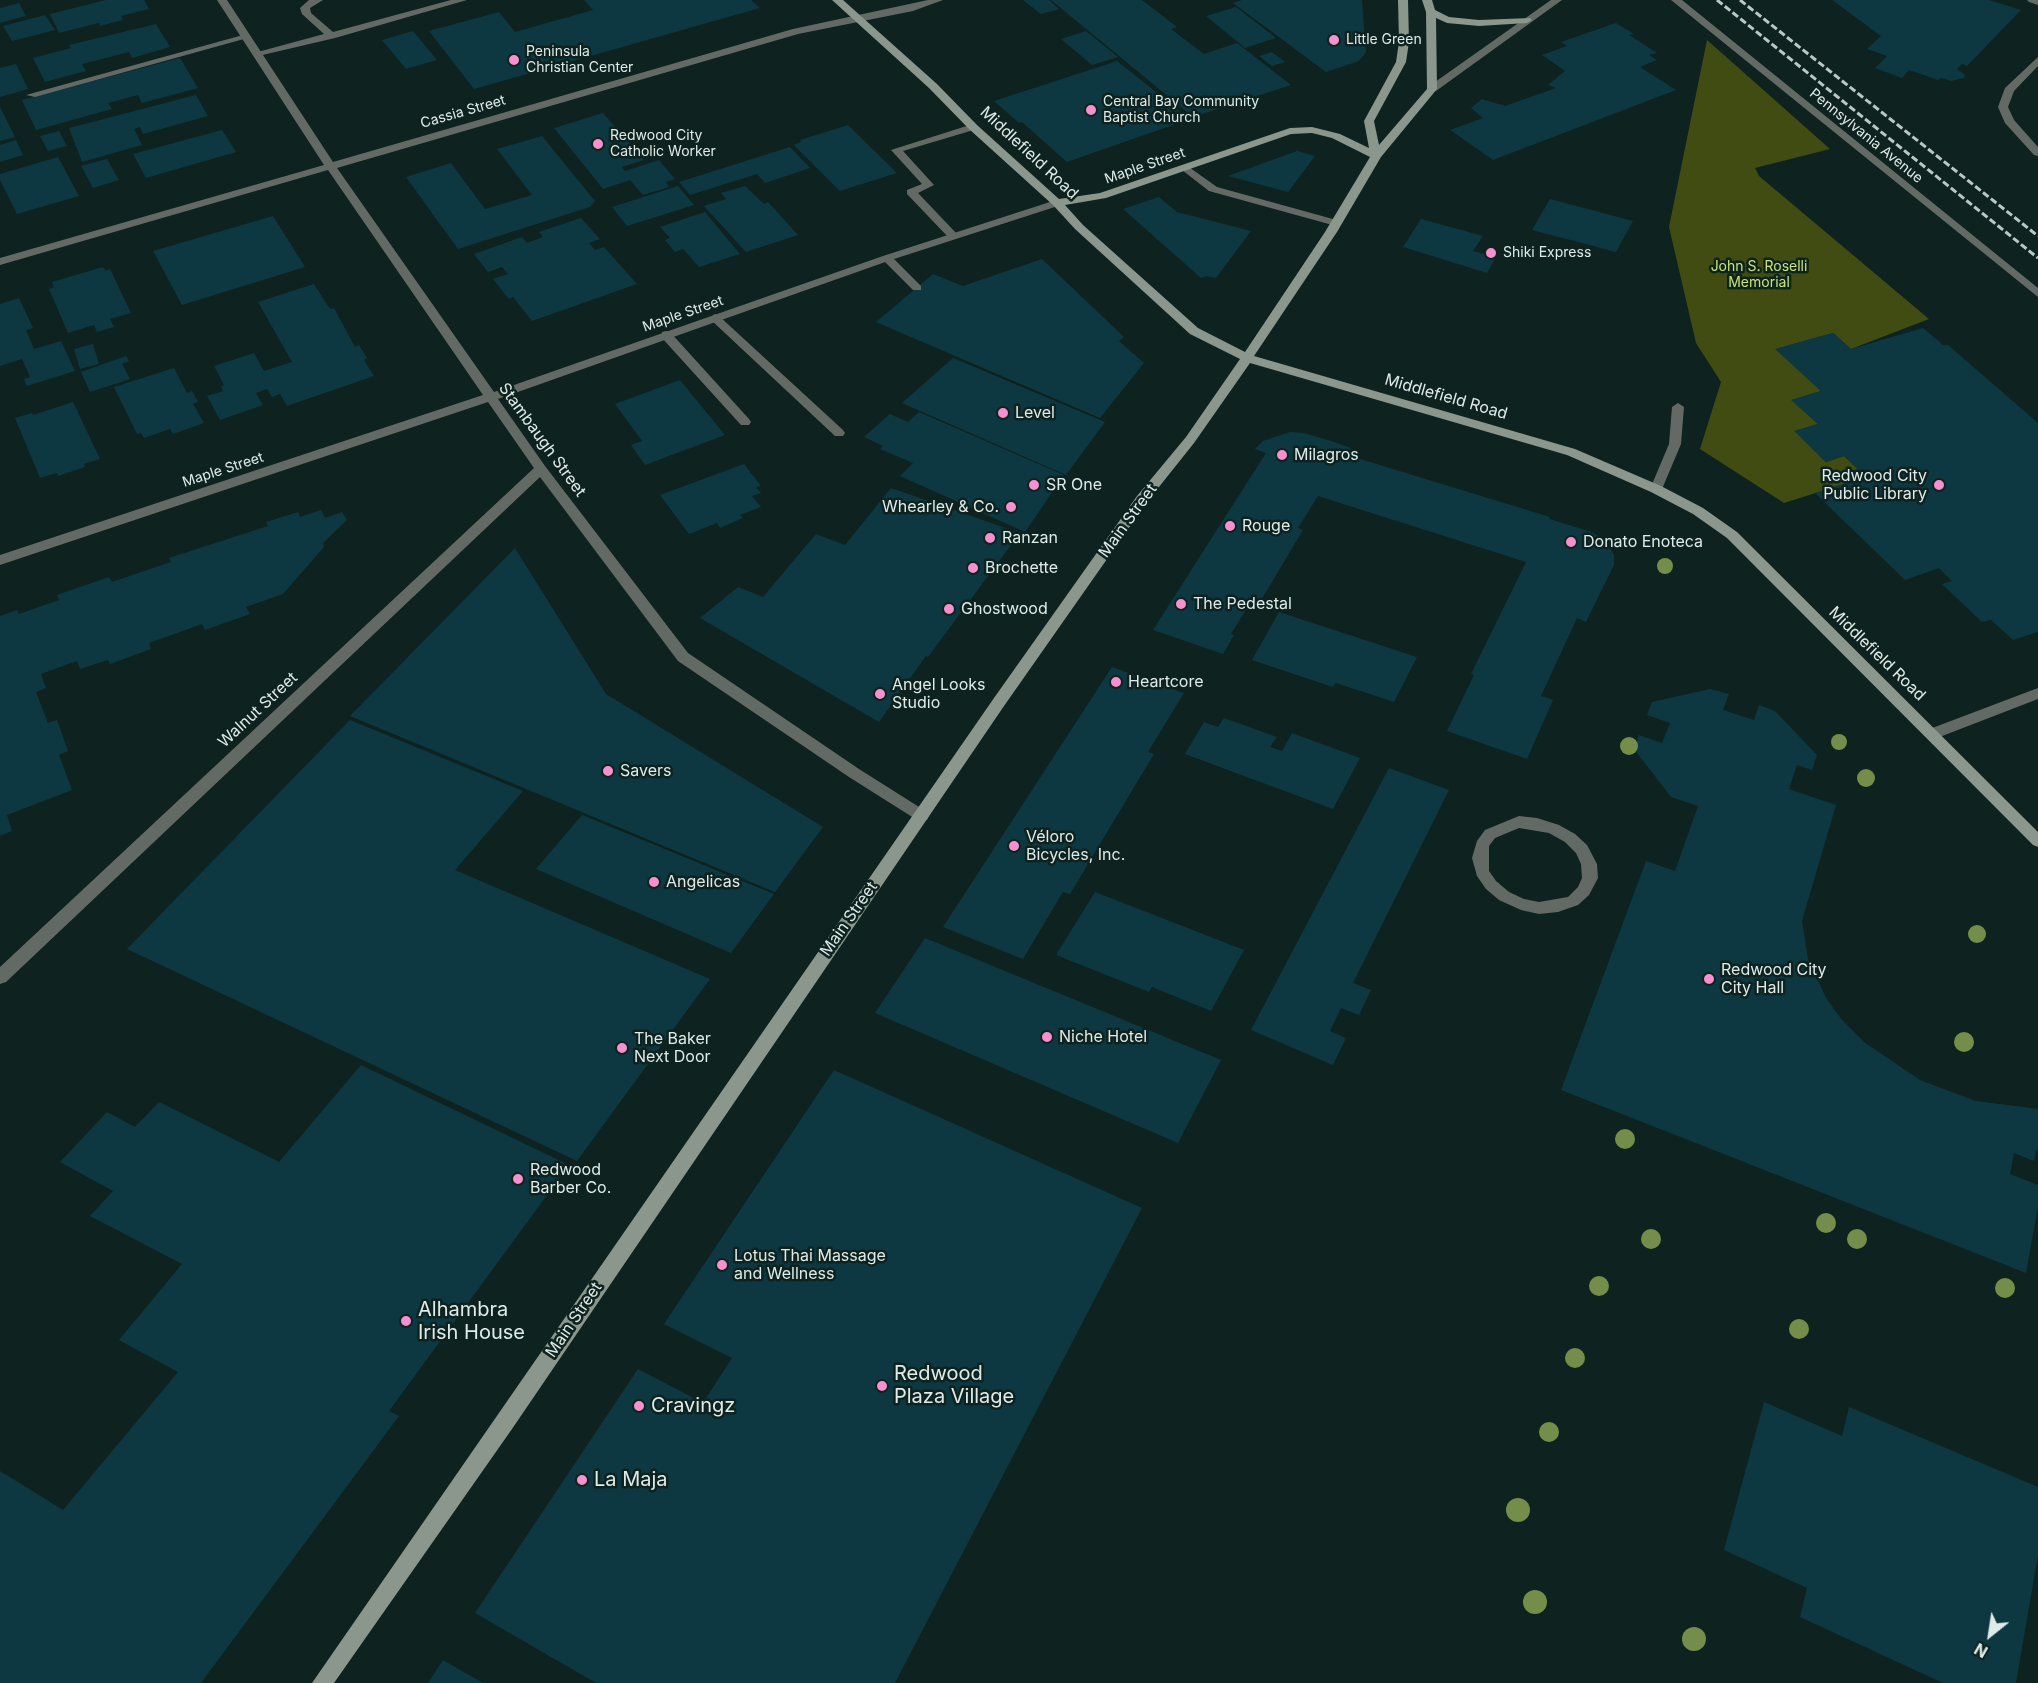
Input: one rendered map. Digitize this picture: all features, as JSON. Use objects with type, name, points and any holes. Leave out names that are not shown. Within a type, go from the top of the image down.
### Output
[{"type":"street","name":"Stambaugh Street","points":[[222,0],[330,166],[540,469],[683,657],[921,816]]},
{"type":"street","points":[[318,0],[308,4],[304,9],[332,36]]},
{"type":"street","points":[[258,55],[462,0]]},
{"type":"street","name":"Middlefield Road","points":[[837,0],[933,86],[973,127],[1058,202],[1079,226],[1194,331],[1247,358],[1571,452],[1656,489],[1698,511],[1732,535],[2038,841]]},
{"type":"street","name":"Cassia Street","points":[[0,262],[796,31],[913,8],[938,0]]},
{"type":"street","points":[[1376,156],[1369,121],[1401,62],[1404,42],[1403,0]]},
{"type":"street","points":[[1427,0],[1431,12],[1432,89]]},
{"type":"street","points":[[1432,89],[1557,0]]},
{"type":"street","name":"Pennsylvania Avenue","points":[[1676,0],[2038,294]]},
{"type":"street","points":[[2032,0],[2038,2]]},
{"type":"street","points":[[1431,12],[1447,20],[1479,23],[1527,20]]},
{"type":"street","points":[[31,95],[246,37]]},
{"type":"street","points":[[2038,60],[2009,90],[2003,107],[2009,121],[2038,153]]},
{"type":"street","name":"Main Street","points":[[322,1683],[505,1423],[921,816],[1142,499],[1190,440],[1247,358],[1336,223],[1376,156],[1432,89]]},
{"type":"street","points":[[953,236],[911,192],[928,185],[896,150],[973,127]]},
{"type":"street","name":"Maple Street","points":[[0,560],[491,397],[953,236],[1058,202],[1102,196],[1290,131],[1312,130],[1336,136],[1376,156]]},
{"type":"street","points":[[1186,168],[1213,189],[1336,223]]},
{"type":"street","points":[[887,258],[917,288]]},
{"type":"street","points":[[715,318],[839,433]]},
{"type":"street","points":[[666,335],[745,422]]},
{"type":"street","points":[[1656,489],[1675,444],[1678,407]]},
{"type":"street","name":"Walnut Street","points":[[0,977],[540,469]]},
{"type":"street","points":[[1932,734],[2038,693]]},
{"type":"street","points":[[1519,822],[1537,824],[1554,829],[1570,838],[1582,849],[1589,864],[1590,878],[1584,891],[1573,901],[1558,906],[1530,906],[1504,896],[1491,885],[1482,872],[1480,858],[1482,845],[1490,834],[1519,822]]},
{"type":"green space","name":"John S. Roselli Memorial","points":[[1707,40],[1830,149],[1755,168],[1759,176],[1929,319],[1851,349],[1833,333],[1776,349],[1821,391],[1792,400],[1818,424],[1795,431],[1826,462],[1844,456],[1866,477],[1784,503],[1700,449],[1721,382],[1696,343],[1669,227]]},
{"type":"building","points":[[106,0],[144,0],[149,9],[121,16],[123,20],[100,26],[99,23],[59,33],[50,14]]},
{"type":"building","name":"Peninsula Christian Center","points":[[584,0],[751,0],[760,8],[474,89],[429,31],[499,12],[515,32],[593,10]]},
{"type":"building","points":[[1023,0],[1049,0],[1059,9],[1041,14]]},
{"type":"building","points":[[1051,0],[1142,0],[1177,27],[1171,29],[1204,54],[1237,43],[1291,85],[1193,117]]},
{"type":"building","points":[[1242,0],[1362,0],[1366,52],[1359,61],[1326,72],[1233,3]]},
{"type":"building","points":[[1832,0],[1989,0],[2021,10],[1967,66],[1962,64],[1957,69],[1965,75],[1964,78],[1951,81],[1941,78],[1938,80],[1909,70],[1902,78],[1875,68],[1887,56],[1867,49],[1881,36]]},
{"type":"building","points":[[19,3],[26,16],[0,23],[0,8]]},
{"type":"building","points":[[1236,7],[1276,38],[1245,48],[1206,16]]},
{"type":"building","points":[[45,15],[55,30],[12,41],[3,26]]},
{"type":"building","points":[[1616,23],[1634,34],[1629,35],[1657,53],[1649,55],[1657,60],[1640,67],[1676,90],[1493,160],[1450,130],[1483,118],[1471,108],[1482,99],[1505,106],[1556,88],[1548,85],[1565,71],[1542,55],[1567,46],[1561,42]]},
{"type":"building","points":[[156,24],[170,47],[132,58],[129,52],[82,64],[86,71],[45,82],[33,58],[71,48],[69,45]]},
{"type":"building","points":[[413,31],[437,60],[406,69],[382,40]]},
{"type":"building","points":[[1086,31],[1118,57],[1092,65],[1061,39]]},
{"type":"building","points":[[1272,52],[1285,62],[1272,66],[1259,56]]},
{"type":"building","points":[[180,58],[198,88],[142,103],[138,95],[108,103],[112,109],[36,130],[22,100]]},
{"type":"building","name":"Central Bay Community Baptist Church","points":[[1117,61],[1190,119],[1067,162],[1022,122],[1019,123],[994,101]]},
{"type":"building","points":[[16,64],[28,89],[0,97],[0,68]]},
{"type":"building","points":[[196,95],[208,116],[143,134],[140,127],[134,129],[142,145],[82,162],[69,128]]},
{"type":"building","points":[[0,107],[15,137],[0,141]]},
{"type":"building","name":"Redwood City Catholic Worker","points":[[603,113],[644,160],[622,167],[625,171],[659,160],[675,179],[666,182],[669,187],[643,195],[630,180],[603,189],[554,128]]},
{"type":"building","points":[[848,125],[897,173],[840,191],[794,145],[801,142],[800,140]]},
{"type":"building","points":[[222,130],[236,152],[146,178],[133,154]]},
{"type":"building","points":[[59,131],[67,146],[48,151],[40,136]]},
{"type":"building","points":[[542,136],[595,201],[590,207],[458,249],[406,177],[451,163],[485,209],[532,195],[497,149]]},
{"type":"building","points":[[16,140],[23,155],[0,162],[0,145]]},
{"type":"building","points":[[790,147],[810,168],[765,183],[757,174],[690,195],[679,182]]},
{"type":"building","points":[[1297,151],[1315,156],[1288,192],[1228,176]]},
{"type":"building","points":[[58,157],[79,196],[17,214],[0,180],[0,174]]},
{"type":"building","points":[[107,159],[119,180],[93,188],[81,166]]},
{"type":"building","points":[[678,186],[694,205],[627,226],[612,207]]},
{"type":"building","points":[[745,186],[764,204],[768,202],[798,235],[746,252],[704,206],[726,199],[721,193]]},
{"type":"building","points":[[1159,197],[1177,212],[1251,231],[1216,278],[1206,276],[1201,278],[1123,209]]},
{"type":"building","points":[[1550,199],[1633,221],[1616,252],[1532,230]]},
{"type":"building","points":[[705,212],[740,254],[699,267],[683,249],[675,252],[665,240],[670,238],[660,227]]},
{"type":"building","points":[[273,216],[305,267],[182,305],[153,251]]},
{"type":"building","points":[[581,218],[600,239],[589,243],[595,250],[604,247],[637,284],[532,321],[513,297],[509,299],[493,279],[508,274],[502,267],[488,272],[474,254],[522,237],[527,243],[543,237],[539,232]]},
{"type":"building","points":[[1421,219],[1483,236],[1473,251],[1496,257],[1487,273],[1403,247]]},
{"type":"building","points":[[1042,259],[1124,337],[1119,341],[1144,363],[1100,418],[876,322],[933,274],[963,286]]},
{"type":"building","points":[[103,267],[106,271],[110,269],[131,313],[110,319],[114,327],[97,332],[94,325],[68,333],[49,289],[54,287],[52,282]]},
{"type":"building","points":[[314,284],[330,309],[334,308],[355,347],[359,345],[367,358],[364,360],[374,376],[287,406],[280,394],[272,397],[267,389],[256,393],[263,405],[220,420],[207,396],[223,391],[221,386],[224,385],[214,366],[254,353],[264,371],[292,362],[258,302]]},
{"type":"building","points":[[19,298],[33,328],[26,330],[34,349],[61,341],[75,371],[27,386],[24,379],[30,377],[22,359],[0,366],[0,304]]},
{"type":"building","name":"Redwood City Public Library","points":[[1923,328],[1943,345],[1948,345],[2038,423],[2038,632],[2013,640],[1991,620],[1982,622],[1942,584],[1952,581],[1939,568],[1905,580],[1815,493],[1866,477],[1844,456],[1826,462],[1794,431],[1818,424],[1791,400],[1821,391],[1775,349],[1833,333],[1851,349]]},
{"type":"building","points":[[93,344],[99,364],[80,369],[74,349]]},
{"type":"building","points":[[126,356],[129,361],[122,364],[130,379],[90,392],[81,372]]},
{"type":"building","name":"Level","points":[[953,358],[1105,422],[1066,475],[902,403]]},
{"type":"building","points":[[174,368],[187,393],[192,391],[198,402],[193,404],[204,423],[173,434],[170,429],[144,438],[141,433],[137,434],[114,387]]},
{"type":"building","points":[[680,380],[725,435],[645,465],[631,445],[642,441],[615,404]]},
{"type":"building","points":[[73,402],[100,459],[58,476],[57,473],[40,478],[15,418],[32,413],[33,415]]},
{"type":"building","points":[[919,412],[1064,475],[1025,532],[900,476],[913,463],[880,449],[883,446],[864,437],[890,414],[908,422]]},
{"type":"building","points":[[1290,432],[1304,433],[1331,441],[1351,448],[1347,455],[1592,532],[1604,540],[1610,548],[1614,555],[1614,565],[1586,622],[1577,618],[1541,696],[1553,700],[1527,759],[1447,731],[1474,675],[1471,674],[1526,562],[1318,496],[1298,528],[1303,530],[1260,602],[1252,600],[1231,634],[1234,635],[1223,654],[1153,630],[1266,453],[1255,449],[1263,441]]},
{"type":"building","points":[[744,464],[761,486],[756,487],[761,493],[752,496],[761,507],[740,515],[743,518],[720,528],[717,523],[689,534],[660,495]]},
{"type":"building","points":[[891,488],[1020,533],[879,722],[700,618],[738,587],[763,597],[816,534],[845,545]]},
{"type":"building","points":[[321,510],[325,518],[342,512],[347,520],[323,543],[324,547],[283,594],[246,607],[250,614],[205,630],[202,624],[149,643],[151,649],[110,664],[108,660],[80,669],[77,661],[41,674],[46,688],[36,692],[48,723],[57,720],[68,751],[59,755],[72,790],[7,815],[12,831],[0,836],[0,616],[17,610],[19,614],[59,600],[57,595],[109,577],[112,582],[171,562],[169,558],[268,526],[266,522],[298,512],[300,517]]},
{"type":"building","name":"Savers","points":[[515,548],[606,694],[823,827],[775,892],[350,716]]},
{"type":"building","points":[[1279,612],[1417,657],[1394,702],[1336,683],[1333,687],[1252,660]]},
{"type":"building","points":[[1112,667],[1184,693],[1148,752],[1154,754],[1070,894],[1063,892],[1023,959],[943,927]]},
{"type":"building","name":"Redwood City City Hall","points":[[1710,689],[1729,694],[1723,710],[1754,720],[1759,705],[1775,711],[1817,755],[1812,770],[1797,765],[1789,789],[1836,805],[1802,921],[1808,959],[1826,998],[1842,1020],[1864,1042],[1920,1080],[1976,1101],[2038,1109],[2038,1151],[2036,1150],[2034,1161],[2014,1153],[2010,1174],[2038,1185],[2038,1207],[2026,1273],[1561,1090],[1646,861],[1675,871],[1698,806],[1671,797],[1634,749],[1639,735],[1662,743],[1670,723],[1647,715],[1652,702]]},
{"type":"building","points":[[1224,718],[1277,737],[1270,747],[1282,751],[1292,733],[1360,758],[1333,809],[1185,754],[1204,722],[1218,727]]},
{"type":"building","points":[[350,720],[523,791],[455,870],[710,979],[577,1161],[127,949]]},
{"type":"building","points":[[1389,768],[1449,790],[1353,983],[1371,990],[1359,1015],[1341,1008],[1330,1031],[1346,1038],[1333,1065],[1251,1030]]},
{"type":"building","name":"Angelicas","points":[[582,815],[774,894],[731,953],[536,869]]},
{"type":"building","points":[[1095,892],[1244,950],[1211,1011],[1152,987],[1149,992],[1056,955]]},
{"type":"building","name":"Niche Hotel","points":[[925,938],[1221,1060],[1178,1143],[875,1013]]},
{"type":"building","points":[[361,1065],[569,1165],[389,1411],[399,1416],[201,1683],[0,1683],[0,1471],[63,1510],[178,1372],[119,1340],[182,1264],[90,1216],[113,1191],[60,1162],[107,1112],[135,1127],[159,1102],[279,1162]]},
{"type":"building","name":"Redwood Plaza Village","points":[[834,1070],[1142,1208],[895,1683],[596,1683],[475,1613],[638,1369],[703,1403],[732,1358],[664,1324]]},
{"type":"building","points":[[1764,1402],[1842,1436],[1849,1407],[2038,1487],[2038,1555],[2016,1683],[1943,1683],[1800,1617],[1807,1588],[1724,1550]]},
{"type":"building","points":[[443,1660],[483,1683],[428,1683]]},
{"type":"railway","points":[[1717,0],[2038,258]]},
{"type":"railway","points":[[1740,0],[2038,236]]},
{"type":"place","name":"Little Green","points":[[1334,40]]},
{"type":"place","name":"Peninsula Christian Center","points":[[514,60]]},
{"type":"place","name":"Central Bay Community Baptist Church","points":[[1091,110]]},
{"type":"place","name":"Redwood City Catholic Worker","points":[[598,144]]},
{"type":"place","name":"Shiki Express","points":[[1491,253]]},
{"type":"place","name":"Level","points":[[1003,413]]},
{"type":"place","name":"Milagros","points":[[1282,455]]},
{"type":"place","name":"SR One","points":[[1034,485]]},
{"type":"place","name":"Redwood City Public Library","points":[[1939,485]]},
{"type":"place","name":"Whearley & Co.","points":[[1011,507]]},
{"type":"place","name":"Rouge","points":[[1230,526]]},
{"type":"place","name":"Ranzan","points":[[990,538]]},
{"type":"place","name":"Donato Enoteca","points":[[1571,542]]},
{"type":"place","name":"Brochette","points":[[973,568]]},
{"type":"place","name":"The Pedestal","points":[[1181,604]]},
{"type":"place","name":"Ghostwood","points":[[949,609]]},
{"type":"place","name":"Heartcore","points":[[1116,682]]},
{"type":"place","name":"Angel Looks Studio","points":[[880,694]]},
{"type":"place","name":"Savers","points":[[608,771]]},
{"type":"place","name":"Véloro Bicycles, Inc.","points":[[1014,846]]},
{"type":"place","name":"Angelicas","points":[[654,882]]},
{"type":"place","name":"Redwood City City Hall","points":[[1709,979]]},
{"type":"place","name":"Niche Hotel","points":[[1047,1037]]},
{"type":"place","name":"The Baker Next Door","points":[[622,1048]]},
{"type":"place","name":"Redwood Barber Co.","points":[[518,1179]]},
{"type":"place","name":"Lotus Thai Massage and Wellness","points":[[722,1265]]},
{"type":"place","name":"Alhambra Irish House","points":[[406,1321]]},
{"type":"place","name":"Redwood Plaza Village","points":[[882,1386]]},
{"type":"place","name":"Cravingz","points":[[639,1406]]},
{"type":"place","name":"La Maja","points":[[582,1480]]}]
